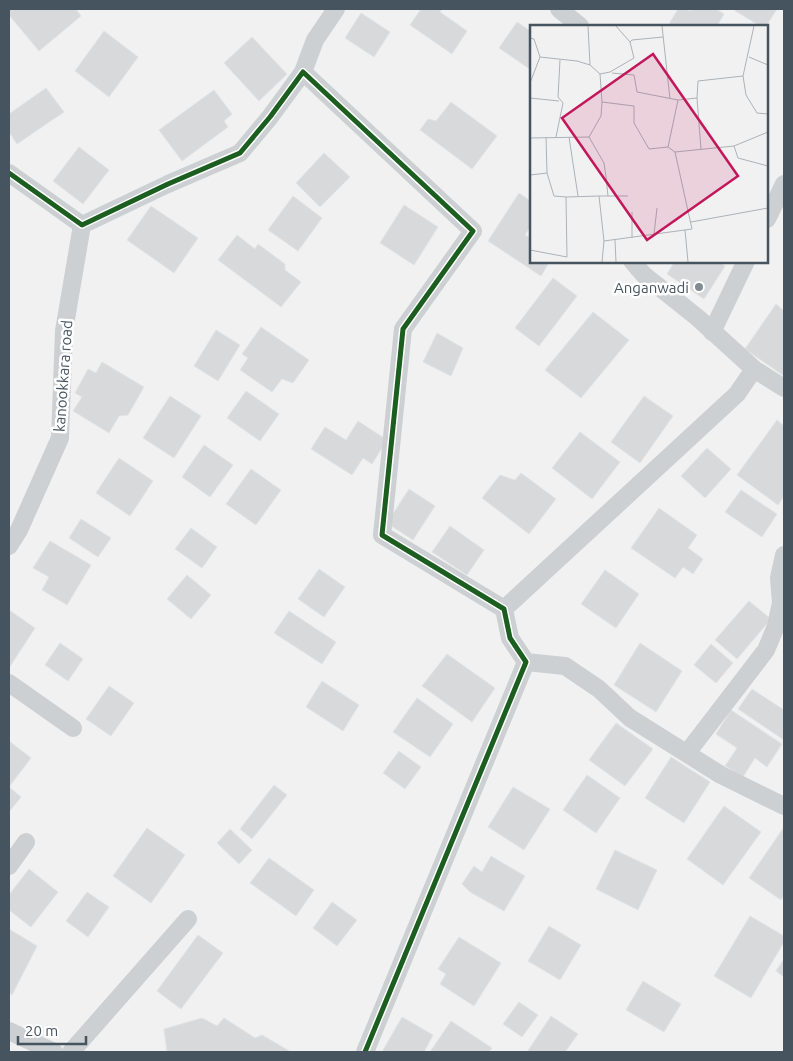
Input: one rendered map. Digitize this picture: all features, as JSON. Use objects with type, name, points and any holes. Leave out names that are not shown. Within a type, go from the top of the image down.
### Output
[{"type":"street","points":[[9,173],[82,226],[168,184],[240,153],[270,117],[303,72],[315,40],[336,9]]},
{"type":"street","points":[[559,9],[579,25]]},
{"type":"street","points":[[303,72],[473,230],[403,329],[382,535],[504,609],[510,638],[526,662]]},
{"type":"street","points":[[768,217],[784,184]]},
{"type":"street","name":"kanookkara road","points":[[9,546],[19,530],[60,438],[64,331],[82,226]]},
{"type":"street","points":[[633,262],[644,275],[698,318],[754,369],[784,388]]},
{"type":"street","points":[[712,332],[746,262]]},
{"type":"street","points":[[504,609],[737,394],[754,369]]},
{"type":"street","points":[[687,753],[766,650],[776,626],[781,603],[779,578],[784,555]]},
{"type":"street","points":[[526,662],[565,666],[599,689],[630,718],[721,775],[784,806]]},
{"type":"street","points":[[365,1052],[526,662]]},
{"type":"street","points":[[9,683],[73,728]]},
{"type":"street","points":[[9,866],[26,842]]},
{"type":"street","points":[[71,1052],[188,919]]},
{"type":"street","points":[[9,1030],[54,1052]]},
{"type":"building","points":[[9,9],[76,9],[81,16],[39,51],[9,15]]},
{"type":"building","points":[[421,9],[442,9],[440,12],[467,31],[452,54],[410,25]]},
{"type":"building","points":[[678,9],[690,11],[692,9],[716,9],[724,14],[718,25],[669,25]]},
{"type":"building","points":[[777,9],[767,25],[758,25],[734,10]]},
{"type":"building","points":[[361,13],[390,32],[374,57],[345,38]]},
{"type":"building","points":[[517,22],[530,31],[530,69],[499,48]]},
{"type":"building","points":[[104,31],[138,57],[109,97],[75,71]]},
{"type":"building","points":[[252,37],[287,74],[259,101],[224,63]]},
{"type":"building","points":[[46,88],[64,112],[17,144],[9,132],[9,114]]},
{"type":"building","points":[[214,90],[232,114],[224,121],[228,127],[182,161],[159,130]]},
{"type":"building","points":[[451,102],[497,136],[472,169],[420,130],[428,119],[436,121]]},
{"type":"building","points":[[79,147],[109,170],[83,204],[53,181]]},
{"type":"building","points":[[324,153],[350,177],[320,207],[296,183]]},
{"type":"building","points":[[519,193],[530,201],[530,227],[525,235],[530,238],[530,262],[549,262],[541,276],[488,241]]},
{"type":"building","points":[[293,196],[322,218],[298,251],[268,230]]},
{"type":"building","points":[[404,205],[438,227],[414,265],[380,243]]},
{"type":"building","points":[[151,206],[198,238],[174,273],[127,240]]},
{"type":"building","points":[[237,235],[255,249],[258,244],[285,264],[285,270],[301,282],[281,307],[218,260]]},
{"type":"building","name":"Anganwadi","points":[[674,262],[719,262],[725,266],[704,299],[667,274]]},
{"type":"building","points":[[553,278],[577,296],[539,346],[515,328]]},
{"type":"building","points":[[776,304],[784,311],[784,376],[745,349]]},
{"type":"building","points":[[593,312],[629,340],[581,398],[545,370]]},
{"type":"building","points":[[261,327],[309,360],[293,383],[282,379],[272,392],[240,370],[248,358],[242,354]]},
{"type":"building","points":[[216,330],[240,345],[218,381],[194,366]]},
{"type":"building","points":[[437,333],[463,348],[451,376],[423,362]]},
{"type":"building","points":[[102,362],[144,387],[128,415],[119,416],[109,433],[73,411],[82,397],[75,393],[88,369],[96,373]]},
{"type":"building","points":[[246,391],[279,414],[260,441],[227,418]]},
{"type":"building","points":[[170,396],[201,416],[174,458],[143,438]]},
{"type":"building","points":[[644,396],[673,416],[640,463],[611,442]]},
{"type":"building","points":[[777,420],[784,426],[784,496],[778,505],[737,475]]},
{"type":"building","points":[[358,421],[387,440],[372,464],[363,458],[352,475],[311,449],[325,427],[346,440]]},
{"type":"building","points":[[580,432],[620,462],[592,499],[552,468]]},
{"type":"building","points":[[204,445],[233,465],[210,497],[182,477]]},
{"type":"building","points":[[707,448],[731,469],[705,498],[681,476]]},
{"type":"building","points":[[119,458],[153,481],[130,516],[96,493]]},
{"type":"building","points":[[251,469],[281,490],[256,525],[226,504]]},
{"type":"building","points":[[521,473],[556,499],[529,534],[482,498],[500,475],[515,480]]},
{"type":"building","points":[[409,489],[435,506],[413,540],[387,523]]},
{"type":"building","points":[[741,490],[777,514],[762,537],[725,512]]},
{"type":"building","points":[[659,508],[697,535],[688,548],[703,559],[693,574],[683,567],[675,578],[631,548]]},
{"type":"building","points":[[81,519],[111,538],[98,557],[69,538]]},
{"type":"building","points":[[450,526],[484,550],[467,575],[432,552]]},
{"type":"building","points":[[191,528],[217,547],[202,568],[175,549]]},
{"type":"building","points":[[50,541],[91,565],[67,605],[42,590],[49,577],[33,568]]},
{"type":"building","points":[[319,569],[345,587],[324,617],[298,599]]},
{"type":"building","points":[[605,570],[639,594],[616,628],[581,604]]},
{"type":"building","points":[[187,575],[211,595],[191,619],[167,599]]},
{"type":"building","points":[[749,601],[771,619],[737,659],[715,640]]},
{"type":"building","points":[[9,610],[35,628],[9,668]]},
{"type":"building","points":[[289,611],[336,642],[322,664],[274,633]]},
{"type":"building","points":[[60,643],[83,659],[68,681],[45,665]]},
{"type":"building","points":[[640,643],[682,671],[656,712],[614,685]]},
{"type":"building","points":[[711,644],[733,663],[716,683],[694,665]]},
{"type":"building","points":[[447,654],[495,688],[472,722],[422,686]]},
{"type":"building","points":[[322,681],[359,705],[343,731],[306,707]]},
{"type":"building","points":[[109,686],[134,703],[111,736],[86,719]]},
{"type":"building","points":[[752,689],[784,710],[784,740],[738,709]]},
{"type":"building","points":[[417,698],[453,724],[430,757],[393,732]]},
{"type":"building","points":[[731,710],[782,744],[767,767],[755,758],[743,777],[725,766],[737,748],[716,734]]},
{"type":"building","points":[[616,723],[653,749],[625,786],[589,760]]},
{"type":"building","points":[[9,741],[31,758],[9,787]]},
{"type":"building","points":[[399,751],[421,767],[405,789],[383,773]]},
{"type":"building","points":[[671,757],[710,782],[684,823],[645,798]]},
{"type":"building","points":[[587,775],[620,798],[596,833],[563,810]]},
{"type":"building","points":[[274,785],[287,795],[252,839],[240,829]]},
{"type":"building","points":[[9,787],[21,797],[9,812]]},
{"type":"building","points":[[513,787],[550,809],[524,850],[488,827]]},
{"type":"building","points":[[724,806],[761,832],[723,885],[687,859]]},
{"type":"building","points":[[784,827],[784,895],[781,900],[749,878]]},
{"type":"building","points":[[147,828],[185,855],[151,903],[113,876]]},
{"type":"building","points":[[230,829],[252,850],[239,864],[217,843]]},
{"type":"building","points":[[615,850],[657,870],[638,910],[596,889]]},
{"type":"building","points":[[491,856],[525,876],[504,911],[470,892],[462,884],[474,866],[482,872]]},
{"type":"building","points":[[269,858],[314,890],[296,916],[250,883]]},
{"type":"building","points":[[29,869],[58,892],[31,927],[9,910],[9,895]]},
{"type":"building","points":[[87,892],[109,907],[88,937],[66,921]]},
{"type":"building","points":[[332,902],[357,920],[337,946],[313,928]]},
{"type":"building","points":[[750,916],[784,936],[784,942],[751,998],[714,976]]},
{"type":"building","points":[[549,926],[581,945],[560,980],[528,961]]},
{"type":"building","points":[[9,929],[37,946],[12,995],[9,993]]},
{"type":"building","points":[[198,935],[223,953],[181,1009],[157,991]]},
{"type":"building","points":[[459,937],[501,963],[474,1006],[440,984],[446,974],[438,969]]},
{"type":"building","points":[[784,959],[784,977],[776,971]]},
{"type":"building","points":[[643,981],[681,1004],[664,1032],[626,1010]]},
{"type":"building","points":[[519,1002],[538,1015],[522,1037],[503,1024]]},
{"type":"building","points":[[551,1016],[578,1034],[565,1052],[527,1052]]},
{"type":"building","points":[[402,1017],[433,1035],[424,1052],[382,1052]]},
{"type":"building","points":[[202,1018],[217,1026],[224,1018],[255,1038],[262,1035],[291,1052],[167,1052],[164,1029]]},
{"type":"building","points":[[451,1021],[492,1048],[489,1052],[430,1052]]},
{"type":"cycle path","points":[[9,173],[82,225],[168,184],[240,153],[270,117],[303,72],[473,231],[403,329],[382,535],[504,609],[510,638],[526,662],[365,1052]]},
{"type":"place","name":"Anganwadi","points":[[699,287]]}]
